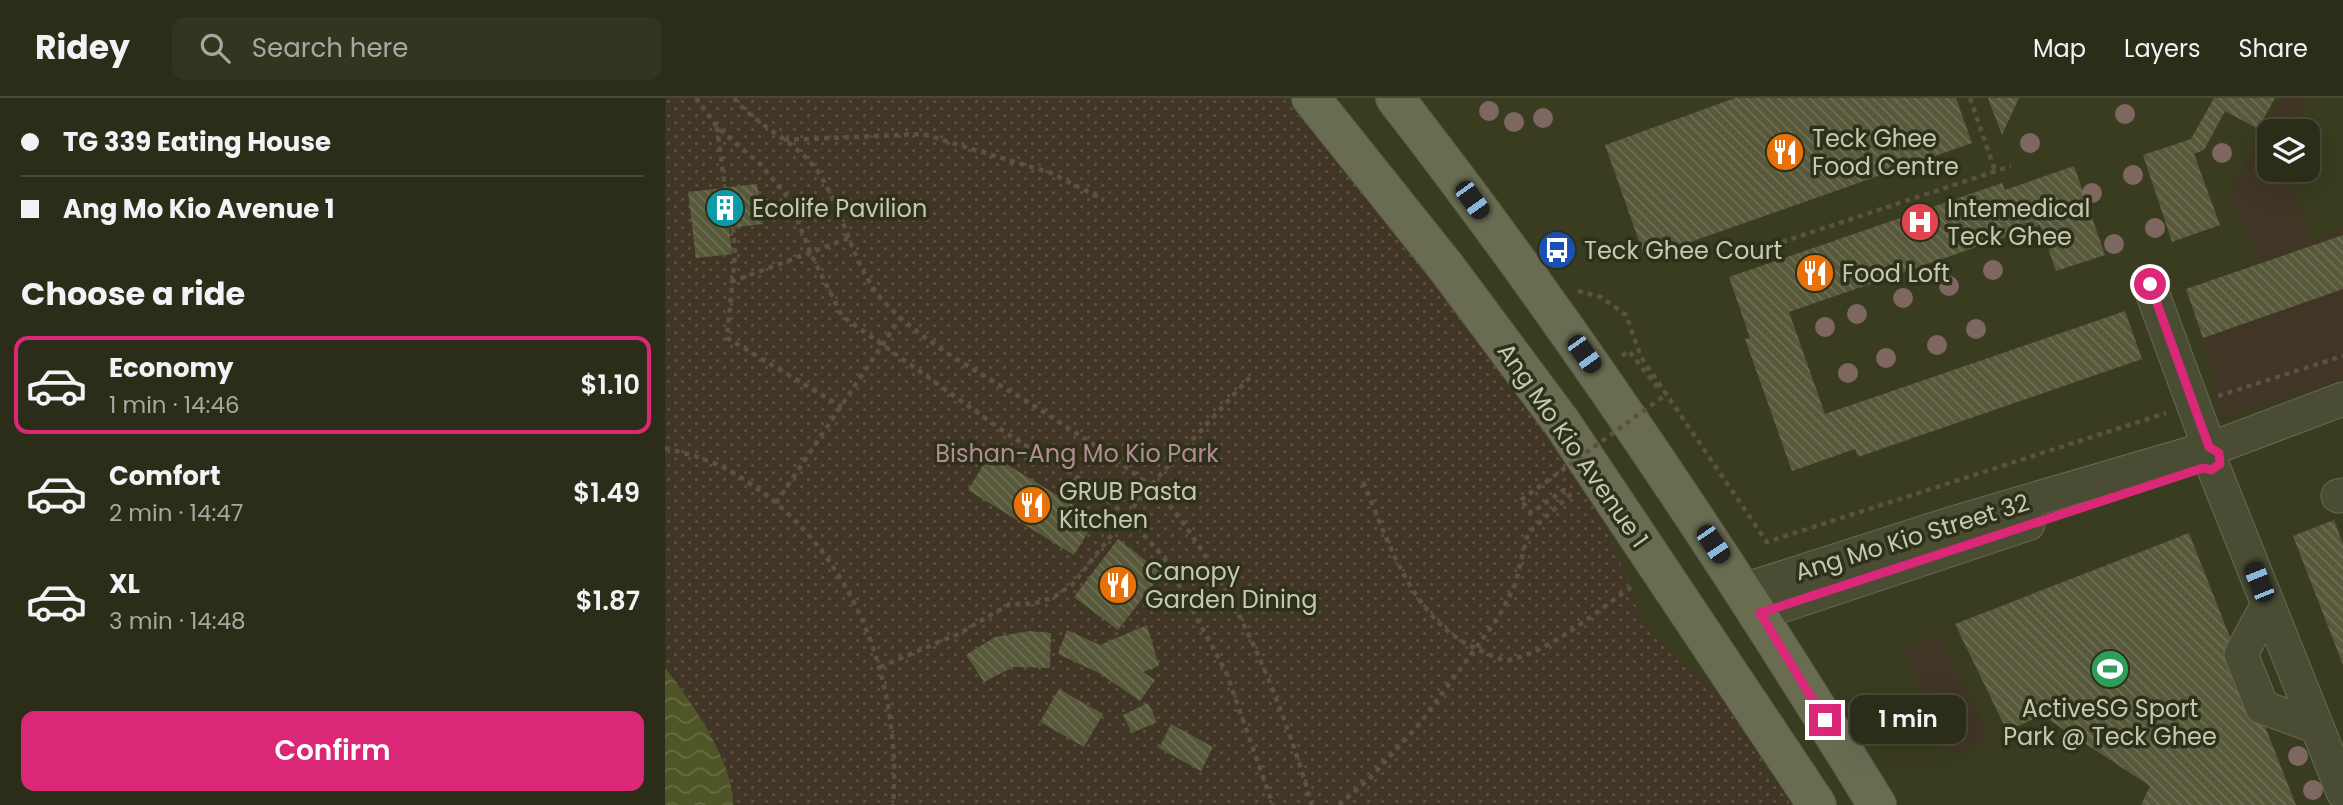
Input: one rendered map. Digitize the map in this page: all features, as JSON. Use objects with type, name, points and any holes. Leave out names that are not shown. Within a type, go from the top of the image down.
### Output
[{"type":"main road","name":"Ang Mo Kio Avenue 1","points":[[1311,98],[1446,267],[1562,423],[1817,805]]},
{"type":"main road","points":[[1395,98],[1597,371],[1752,602],[1877,805]]},
{"type":"street","points":[[2150,284],[2196,404],[2210,458],[2343,792]]},
{"type":"street","name":"Ang Mo Kio Street 32","points":[[2210,458],[2343,399]]},
{"type":"street","name":"Ang Mo Kio Street 32","points":[[1752,602],[1953,523],[2210,458],[2343,418]]},
{"type":"street","points":[[2268,604],[2241,654],[2262,707],[2317,727]]},
{"type":"path","points":[[696,98],[717,127],[761,165],[789,199],[810,254],[842,316],[1009,435],[1077,477],[1127,516],[1165,559],[1226,671],[1273,805]]},
{"type":"path","points":[[734,98],[760,125],[783,140],[819,172],[875,290],[901,317],[1150,486],[1190,533],[1248,630],[1281,708],[1312,805]]},
{"type":"path","points":[[1970,98],[1995,171]]},
{"type":"path","points":[[717,127],[725,188]]},
{"type":"path","points":[[783,140],[923,134],[1051,173],[1104,200]]},
{"type":"path","points":[[1725,261],[2011,166]]},
{"type":"path","points":[[733,228],[735,254],[727,338],[842,407]]},
{"type":"path","points":[[731,282],[849,238]]},
{"type":"path","points":[[1574,290],[1601,297],[1626,315],[1641,357],[1767,542],[2343,356]]},
{"type":"path","points":[[776,503],[901,317]]},
{"type":"path","points":[[880,667],[958,634],[1010,604],[1033,604],[1054,597],[1073,584],[1150,486],[1252,375]]},
{"type":"path","points":[[1339,805],[1371,777],[1421,722],[1498,618],[1515,585],[1528,533],[1570,495],[1564,490],[1531,513],[1521,500],[1664,397]]},
{"type":"path","points":[[665,448],[707,460],[734,473],[776,503],[798,522],[838,572],[857,607],[880,667],[892,727],[893,805]]},
{"type":"path","points":[[1363,482],[1399,566],[1431,618],[1475,649],[1505,661],[1532,652],[1637,584]]},
{"type":"green space","name":"Bishan-Ang Mo Kio Park","points":[[665,98],[1284,98],[1433,278],[1530,409],[1608,530],[1639,612],[1656,638],[1718,692],[1791,805],[665,805]]},
{"type":"green space","points":[[2283,98],[2307,98],[2295,119],[2271,119]]},
{"type":"green space","points":[[2257,143],[2257,182],[2290,182],[2312,240],[2343,229],[2343,235],[2261,263],[2228,194]]},
{"type":"green space","points":[[2343,289],[2343,380],[2222,419],[2203,338]]},
{"type":"green space","points":[[1939,634],[1988,736],[1952,753],[1903,651]]},
{"type":"water","points":[[665,668],[719,751],[731,788],[733,805],[665,805]]},
{"type":"building","points":[[1735,98],[1956,98],[1972,143],[1645,258],[1605,145]]},
{"type":"building","points":[[1988,98],[2019,98],[2002,135]]},
{"type":"building","points":[[2214,98],[2275,98],[2263,119],[2257,119],[2257,128],[2225,111],[2204,150],[2194,154],[2220,225],[2172,242],[2143,155],[2191,139]]},
{"type":"building","points":[[2074,166],[2105,255],[2056,271],[2040,225],[1789,312],[1825,414],[2125,311],[2142,359],[1858,457],[1855,449],[1792,471],[1745,339],[1750,338],[1729,277],[2002,183],[2005,190]]},
{"type":"building","name":"Ecolife Pavilion","points":[[757,184],[763,224],[729,228],[732,254],[696,258],[688,192]]},
{"type":"building","points":[[2343,235],[2343,289],[2203,338],[2186,289]]},
{"type":"building","name":"GRUB Pasta Kitchen","points":[[990,454],[1096,519],[1074,555],[968,490]]},
{"type":"building","points":[[2334,520],[2343,544],[2343,665],[2293,536]]},
{"type":"building","name":"ActiveSG Sport Park @ Teck Ghee","points":[[2189,533],[2296,805],[2141,805],[2150,786],[2042,715],[2007,731],[1955,624]]},
{"type":"building","name":"Canopy Garden Dining","points":[[1118,539],[1162,573],[1118,630],[1074,597]]},
{"type":"building","points":[[1147,625],[1159,666],[1143,672],[1155,680],[1140,701],[1101,674],[1058,654],[1067,630],[1100,645]]},
{"type":"building","points":[[1030,631],[1051,633],[1050,668],[1013,667],[984,682],[966,655],[995,637]]},
{"type":"building","points":[[1059,689],[1103,714],[1084,747],[1040,722]]},
{"type":"building","points":[[1148,703],[1157,722],[1132,733],[1123,715]]},
{"type":"building","points":[[1171,724],[1213,747],[1201,771],[1159,748]]},
{"type":"place","name":"Teck Ghee Food Centre","points":[[1785,152]]},
{"type":"place","name":"Ecolife Pavilion","points":[[725,208]]},
{"type":"place","name":"Intemedical Teck Ghee","points":[[1920,222]]},
{"type":"place","name":"Teck Ghee Court","points":[[1557,250]]},
{"type":"place","name":"Food Loft","points":[[1815,273]]},
{"type":"place","name":"GRUB Pasta Kitchen","points":[[1032,505]]},
{"type":"place","name":"Canopy Garden Dining","points":[[1118,585]]},
{"type":"place","name":"ActiveSG Sport Park @ Teck Ghee","points":[[2110,669]]},
{"type":"route","points":[[1825,720],[1760,613],[2203,468],[2211,470],[2220,464],[2219,453],[2209,447],[2150,284]]}]
